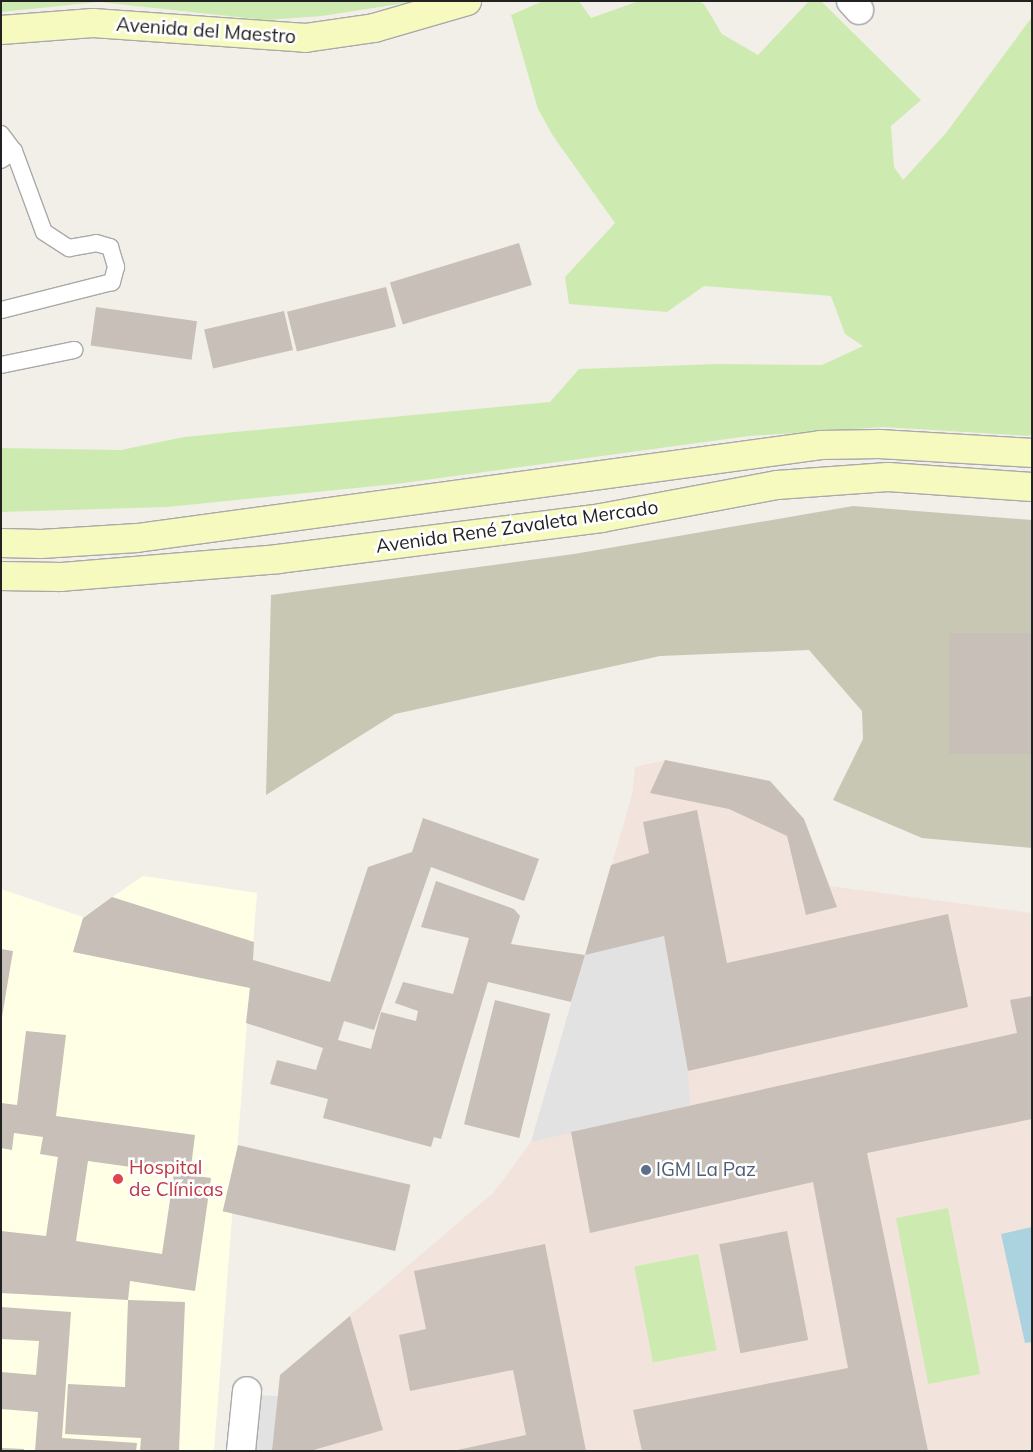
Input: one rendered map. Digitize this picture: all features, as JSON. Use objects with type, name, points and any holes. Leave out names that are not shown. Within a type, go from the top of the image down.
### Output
[{"type":"main road","name":"Avenida del Maestro","points":[[1,30],[93,23],[305,38],[374,28],[467,1]]},
{"type":"main road","points":[[1,543],[41,544],[137,538],[821,444],[880,444],[1032,453]]},
{"type":"main road","name":"Avenida René Zavaleta Mercado","points":[[1,576],[61,577],[278,559],[601,518],[777,485],[888,478],[1032,487]]},
{"type":"street","points":[[241,1451],[247,1391]]},
{"type":"lane","points":[[1,134],[8,156],[44,232],[69,248],[96,242],[110,247],[116,267],[112,282],[1,310]]},
{"type":"lane","points":[[1,366],[74,350]]},
{"type":"shaded area","points":[[853,506],[1032,520],[1032,848],[922,838],[833,800],[863,739],[862,711],[809,650],[660,656],[395,714],[266,795],[271,595],[574,554]]},
{"type":"shaded area","points":[[665,760],[770,781],[804,819],[830,886],[1032,913],[1032,1451],[272,1451],[280,1375],[494,1192],[531,1142],[632,795],[635,767]]},
{"type":"shaded area","name":"Hospital de Clínicas","points":[[143,876],[257,893],[214,1451],[1,1451],[1,889],[83,917]]},
{"type":"shaded area","points":[[664,936],[688,1070],[690,1105],[531,1142],[585,955]]},
{"type":"shaded area","points":[[252,1395],[278,1396],[276,1451],[250,1451]]},
{"type":"green space","points":[[1,1],[418,1],[322,16],[266,20],[99,2],[1,12]]},
{"type":"green space","points":[[543,1],[579,1],[591,18],[639,1],[698,1],[704,4],[722,34],[758,55],[809,1],[821,1],[921,100],[891,126],[894,167],[903,180],[946,133],[1032,17],[1032,433],[1029,436],[883,427],[749,436],[396,484],[167,507],[1,512],[1,448],[121,450],[184,437],[550,402],[579,369],[717,364],[822,365],[863,346],[845,334],[831,296],[704,286],[667,312],[569,304],[565,277],[615,223],[553,136],[538,109],[511,15]]},
{"type":"green space","points":[[948,1208],[980,1374],[928,1384],[896,1218]]},
{"type":"green space","points":[[698,1254],[717,1350],[653,1363],[634,1266]]},
{"type":"water","points":[[1032,1227],[1032,1342],[1025,1343],[1001,1234]]},
{"type":"building","points":[[519,243],[532,285],[403,325],[390,282]]},
{"type":"building","points":[[386,287],[396,327],[297,351],[287,312]]},
{"type":"building","points":[[96,307],[197,321],[192,360],[91,346]]},
{"type":"building","points":[[284,311],[293,350],[213,368],[204,329]]},
{"type":"building","points":[[949,633],[1032,633],[1032,754],[949,754]]},
{"type":"building","points":[[665,760],[770,781],[804,819],[837,907],[806,915],[787,836],[729,809],[650,793]]},
{"type":"building","points":[[697,810],[727,963],[948,914],[968,1007],[688,1071],[664,936],[585,955],[611,865],[649,853],[643,822]]},
{"type":"building","points":[[423,818],[539,859],[524,901],[431,867],[374,1030],[344,1021],[338,1040],[371,1049],[381,1012],[416,1021],[418,1011],[395,1003],[403,982],[453,994],[469,938],[421,927],[436,881],[514,909],[520,916],[511,944],[585,955],[571,1002],[488,982],[441,1139],[434,1137],[431,1147],[323,1118],[328,1099],[270,1084],[277,1060],[316,1070],[323,1048],[246,1023],[250,988],[73,952],[83,918],[112,897],[254,942],[253,960],[330,982],[368,867],[412,852]]},
{"type":"building","points":[[1,949],[13,951],[2,1017],[1,1017]]},
{"type":"building","points":[[1032,996],[1032,1119],[867,1153],[928,1451],[642,1451],[633,1410],[848,1368],[813,1182],[590,1233],[571,1132],[1017,1033],[1010,1000]]},
{"type":"building","points":[[495,1000],[550,1014],[519,1138],[464,1124]]},
{"type":"building","points":[[26,1031],[66,1035],[56,1116],[195,1135],[190,1175],[211,1178],[195,1291],[130,1281],[128,1300],[1,1293],[1,1231],[46,1236],[58,1157],[40,1154],[43,1137],[14,1133],[12,1150],[1,1148],[1,1103],[17,1105]],"holes":[[[88,1161],[174,1173],[162,1254],[76,1241]]]},
{"type":"building","points":[[238,1145],[410,1185],[395,1251],[223,1211]]},
{"type":"building","points":[[787,1231],[808,1340],[740,1353],[719,1244]]},
{"type":"building","points":[[545,1244],[586,1451],[453,1451],[526,1435],[513,1370],[410,1391],[399,1335],[426,1329],[414,1271]]},
{"type":"building","points":[[128,1300],[185,1302],[179,1451],[140,1451],[141,1438],[65,1434],[68,1384],[125,1387]]},
{"type":"building","points":[[1,1307],[71,1312],[62,1438],[137,1443],[136,1451],[35,1451],[38,1412],[1,1409],[1,1372],[36,1375],[39,1341],[1,1339]]},
{"type":"building","points":[[350,1316],[383,1430],[310,1451],[272,1451],[280,1375]]},
{"type":"building","points":[[1,1448],[24,1449],[24,1451],[1,1451]]},
{"type":"place","name":"IGM La Paz","points":[[646,1170]]},
{"type":"place","name":"Hospital de Clínicas","points":[[118,1179]]}]
